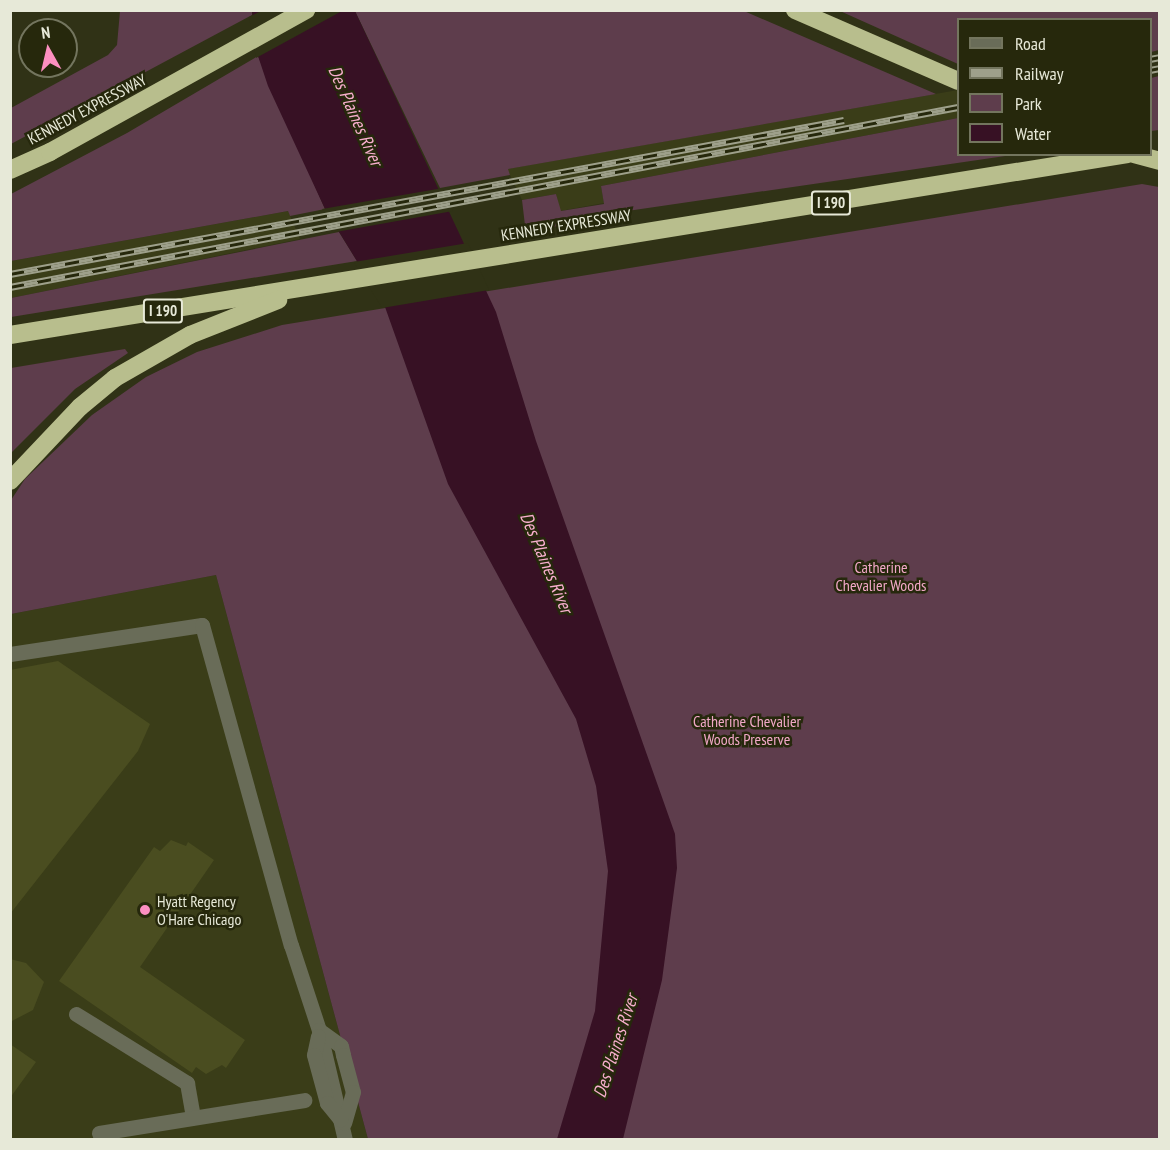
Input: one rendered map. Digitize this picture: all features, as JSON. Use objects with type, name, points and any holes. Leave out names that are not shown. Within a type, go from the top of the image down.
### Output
[{"type":"highway","name":"KENNEDY EXPRESSWAY","points":[[10,170],[168,88],[306,10]]},
{"type":"highway","points":[[795,10],[957,81]]},
{"type":"highway","name":"KENNEDY EXPRESSWAY","points":[[10,335],[1115,156]]},
{"type":"highway","points":[[1141,156],[1160,161]]},
{"type":"highway","points":[[10,481],[80,407],[115,378],[190,335],[315,286]]},
{"type":"lane","points":[[10,654],[202,625],[291,945],[319,1030],[314,1055],[327,1103],[344,1123]]},
{"type":"lane","points":[[76,1014],[187,1083],[193,1117]]},
{"type":"lane","points":[[319,1030],[341,1046],[353,1092],[344,1123],[345,1140]]},
{"type":"lane","points":[[99,1133],[304,1100]]},
{"type":"shaded area","points":[[957,90],[957,118],[601,186],[604,203],[560,211],[556,194],[522,200],[507,169]]},
{"type":"shaded area","points":[[288,211],[300,239],[11,298],[11,261]]},
{"type":"shaded area","points":[[216,575],[368,1139],[11,1140],[11,614]]},
{"type":"green space","points":[[252,10],[252,15],[11,144],[11,108],[66,78],[78,78],[78,71],[108,55],[117,45],[120,11]]},
{"type":"green space","points":[[355,11],[744,11],[936,94],[508,169],[510,175],[440,188]]},
{"type":"green space","points":[[840,11],[1159,11],[1159,50],[1152,52],[1152,18],[957,18],[957,64]]},
{"type":"green space","points":[[258,56],[325,209],[290,216],[288,211],[11,261],[11,194],[127,133]]},
{"type":"green space","points":[[1159,76],[1159,130],[1152,131],[1152,78]]},
{"type":"green space","points":[[957,118],[957,156],[1005,156],[600,215],[526,234],[522,200],[556,194],[561,211],[604,204],[601,186]]},
{"type":"green space","name":"Catherine Chevalier Woods Preserve","points":[[1142,184],[1159,187],[1159,1139],[368,1139],[216,575],[11,614],[11,500],[25,479],[92,415],[146,377],[197,352],[282,325]]},
{"type":"green space","points":[[339,232],[357,261],[11,317],[11,298]]},
{"type":"green space","points":[[125,349],[128,353],[75,389],[11,453],[11,368]]},
{"type":"water","name":"Des Plaines River","points":[[252,11],[355,11],[496,312],[536,441],[675,834],[677,868],[662,980],[623,1139],[557,1139],[595,1011],[608,871],[596,786],[576,719],[448,484],[385,307],[325,209],[268,86],[258,56]]},
{"type":"pier","points":[[261,11],[342,11],[256,58],[249,17]]},
{"type":"pier","points":[[443,188],[453,211],[336,232],[322,209]]},
{"type":"pier","points":[[468,243],[489,290],[382,308],[354,262]]},
{"type":"building","points":[[58,661],[150,724],[138,751],[10,914],[10,670]]},
{"type":"building","name":"Hyatt Regency O'Hare Chicago","points":[[171,840],[186,846],[188,842],[214,860],[140,967],[245,1040],[226,1068],[222,1065],[206,1074],[196,1067],[192,1073],[59,981],[154,847],[160,851]]},
{"type":"building","points":[[10,959],[26,963],[44,982],[33,1010],[10,1022]]},
{"type":"building","points":[[10,1044],[36,1062],[10,1098]]},
{"type":"railway","points":[[1152,59],[1160,57]]},
{"type":"railway","points":[[1152,70],[1160,68]]},
{"type":"railway","points":[[10,287],[957,107]]},
{"type":"railway","points":[[10,274],[844,120]]},
{"type":"place","name":"Hyatt Regency O'Hare Chicago","points":[[145,910]]},
{"type":"park label","name":"Catherine Chevalier Woods","points":[[881,576]]}]
